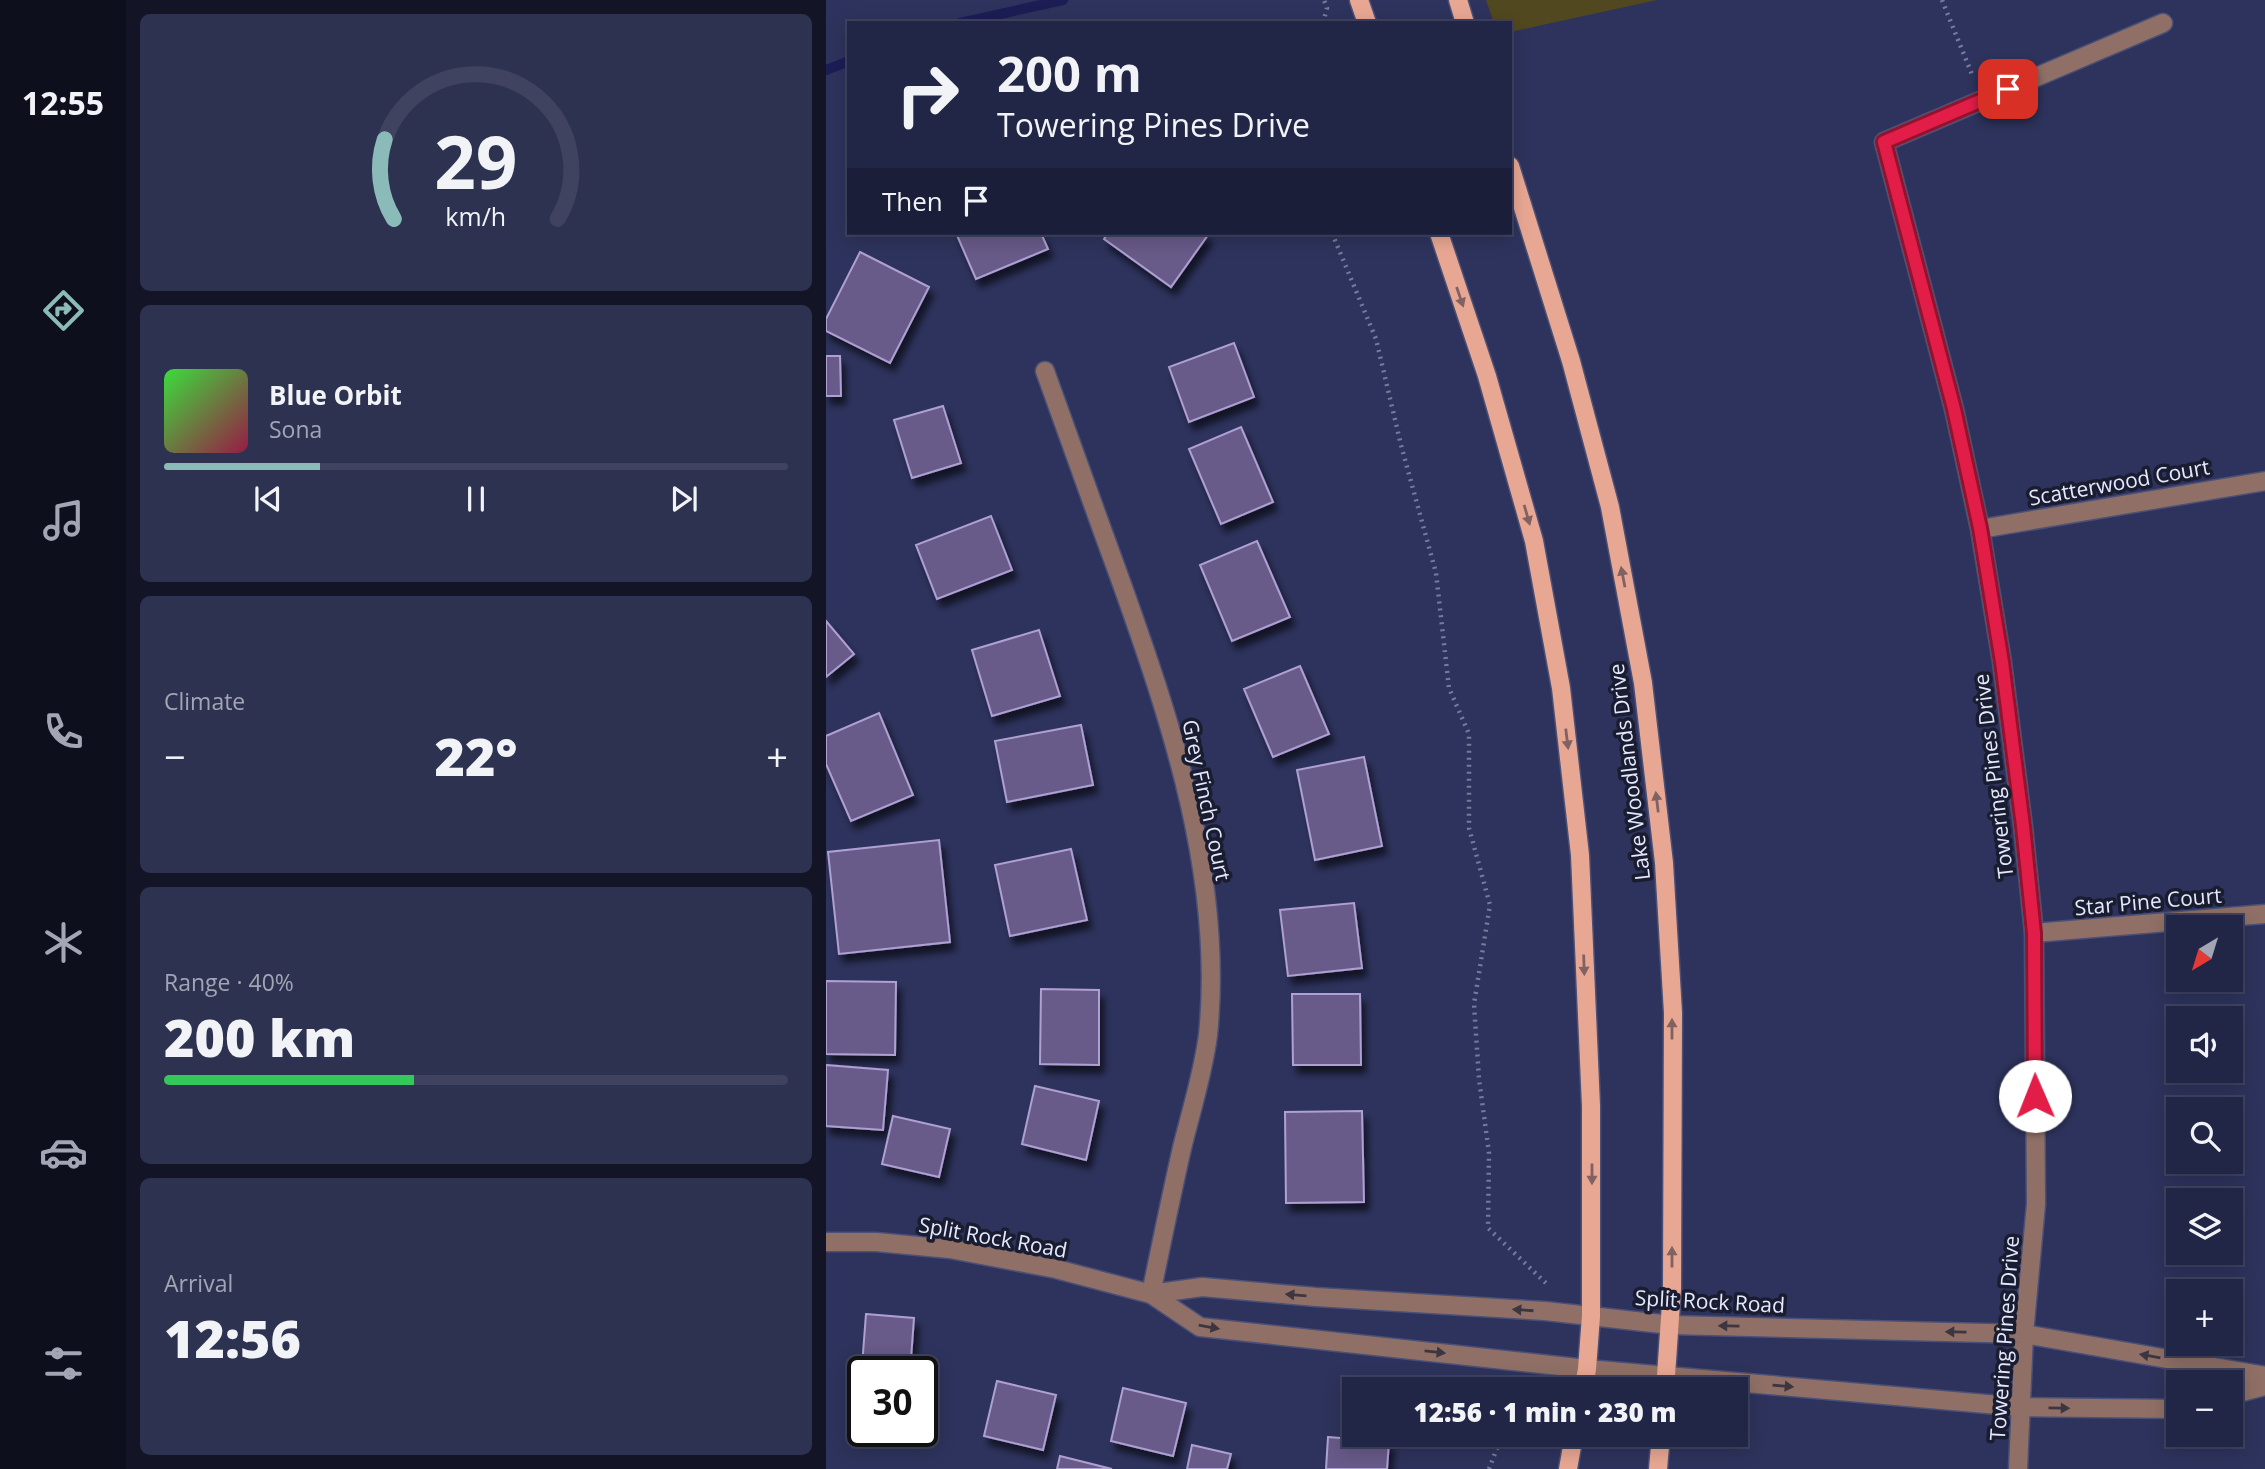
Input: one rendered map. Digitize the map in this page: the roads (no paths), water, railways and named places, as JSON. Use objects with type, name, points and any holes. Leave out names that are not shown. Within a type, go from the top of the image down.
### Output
[{"type":"main road","points":[[1359,0],[1366,21]]},
{"type":"main road","points":[[1458,0],[1464,21]]},
{"type":"main road","name":"Lake Woodlands Drive","points":[[1512,172],[1571,361],[1610,507],[1643,683],[1664,863],[1673,1013],[1671,1325],[1667,1377]]},
{"type":"main road","points":[[1440,235],[1487,376],[1534,541],[1561,688],[1580,855],[1591,1106],[1591,1316],[1585,1377]]},
{"type":"main road","points":[[1568,1469],[1572,1447]]},
{"type":"main road","points":[[1658,1469],[1660,1447]]},
{"type":"street","name":"Towering Pines Drive","points":[[2018,1469],[2024,1334],[2036,1204],[2034,933],[2002,662],[1980,528],[1954,409],[1884,142],[2163,23]]},
{"type":"street","name":"Grey Finch Court","points":[[1045,371],[1158,686],[1198,845],[1206,906],[1210,975],[1208,1035],[1199,1085],[1182,1146],[1150,1293]]},
{"type":"street","name":"Scatterwood Court","points":[[1980,528],[2265,481]]},
{"type":"street","name":"Star Pine Court","points":[[2034,933],[2265,914]]},
{"type":"street","name":"Split Rock Road","points":[[826,1242],[876,1242],[950,1249],[1056,1269],[1150,1293],[1200,1327],[1587,1369],[1632,1377]]},
{"type":"street","name":"Split Rock Road","points":[[1150,1293],[1202,1287],[1545,1311],[1671,1325],[2024,1334],[2265,1376]]},
{"type":"street","points":[[2243,1392],[2265,1386]]},
{"type":"street","name":"Split Rock Road","points":[[1748,1389],[2021,1407],[2166,1409]]},
{"type":"waterway","points":[[969,21],[1063,0]]},
{"type":"waterway","points":[[826,70],[847,62]]}]
